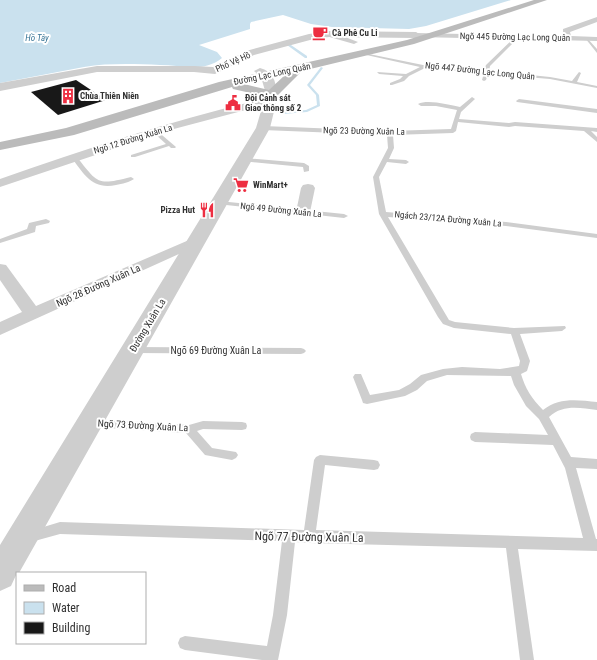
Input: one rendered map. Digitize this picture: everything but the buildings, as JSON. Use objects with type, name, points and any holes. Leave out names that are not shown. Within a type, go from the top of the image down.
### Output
[{"type":"main road","name":"Đường Lạc Long Quân","points":[[0,136],[63,125],[216,79],[266,86],[416,35],[526,0]]},
{"type":"main road","name":"Đường Lạc Long Quân","points":[[266,86],[303,68],[364,54],[434,35],[543,0]]},
{"type":"main road","points":[[216,79],[250,88],[266,86],[284,81],[303,68]]},
{"type":"main road","name":"Đường Lạc Long Quân","points":[[0,146],[69,132],[216,79]]},
{"type":"street","points":[[568,38],[566,31],[597,19]]},
{"type":"street","name":"Phố Vệ Hồ","points":[[0,87],[97,69],[194,69],[216,79],[250,53],[309,37],[329,34],[416,35]]},
{"type":"street","points":[[329,34],[354,42]]},
{"type":"street","name":"Ngõ 445 Đường Lạc Long Quân","points":[[416,35],[481,39],[597,39]]},
{"type":"street","name":"Đường Xuân La","points":[[0,575],[262,128],[266,86]]},
{"type":"street","name":"Ngõ 12 Đường Xuân La","points":[[0,183],[74,157],[218,112],[266,86]]},
{"type":"street","points":[[303,212],[308,188]]},
{"type":"street","name":"Ngõ 28 Đường Xuân La","points":[[0,329],[196,241]]},
{"type":"street","points":[[0,269],[33,314]]},
{"type":"lane","points":[[484,80],[488,72],[488,66],[516,38]]},
{"type":"lane","points":[[586,39],[597,52]]},
{"type":"lane","name":"Ngõ 447 Đường Lạc Long Quân","points":[[364,54],[425,66],[550,78],[597,87]]},
{"type":"lane","points":[[379,73],[407,74],[425,66]]},
{"type":"lane","points":[[574,82],[580,73]]},
{"type":"lane","points":[[392,84],[402,80],[407,74]]},
{"type":"lane","name":"Ngõ 23 Đường Xuân La","points":[[262,128],[390,133],[453,131],[461,109],[472,99]]},
{"type":"lane","points":[[520,100],[597,112]]},
{"type":"lane","points":[[421,104],[435,101],[461,109]]},
{"type":"lane","points":[[456,120],[509,125],[515,124],[597,130]]},
{"type":"lane","points":[[586,130],[597,140]]},
{"type":"lane","points":[[133,156],[172,146],[156,132]]},
{"type":"lane","name":"Ngách 23/12A Đường Xuân La","points":[[390,133],[390,148],[376,177],[383,214],[506,224],[597,236]]},
{"type":"lane","points":[[74,157],[91,178],[100,184],[113,185],[131,179]]},
{"type":"lane","points":[[244,160],[304,165],[306,166],[306,171]]},
{"type":"lane","points":[[385,160],[406,162]]},
{"type":"lane","name":"Ngõ 49 Đường Xuân La","points":[[219,203],[344,216]]},
{"type":"lane","points":[[383,214],[446,322],[454,325],[514,331],[562,328]]},
{"type":"lane","points":[[0,241],[30,231],[33,225],[46,221]]},
{"type":"lane","points":[[358,377],[368,400],[401,393],[413,388],[423,379],[454,370],[486,373],[524,369],[525,362],[514,331]]},
{"type":"lane","name":"Ngõ 69 Đường Xuân La","points":[[132,350],[301,351]]},
{"type":"lane","points":[[515,371],[519,385],[530,403],[543,416],[570,467],[594,545]]},
{"type":"lane","points":[[543,416],[550,409],[564,404],[597,406]]},
{"type":"lane","name":"Ngõ 73 Đường Xuân La","points":[[91,422],[189,429],[203,425],[242,426]]},
{"type":"lane","points":[[189,429],[209,452],[232,455]]},
{"type":"lane","points":[[475,437],[555,440]]},
{"type":"lane","points":[[309,537],[320,460],[374,465]]},
{"type":"lane","points":[[567,462],[597,464]]},
{"type":"lane","name":"Ngõ 77 Đường Xuân La","points":[[22,538],[60,528],[594,545]]},
{"type":"lane","points":[[185,643],[272,657],[280,615],[289,536]]},
{"type":"lane","points":[[511,542],[527,660]]},
{"type":"water","name":"Hồ Tây","points":[[0,0],[511,0],[426,26],[409,29],[332,27],[311,24],[283,15],[251,22],[250,29],[199,45],[217,52],[222,58],[215,63],[200,67],[141,64],[102,65],[0,83]]},
{"type":"waterway","points":[[288,44],[306,57]]},
{"type":"waterway","points":[[284,113],[307,111],[319,105],[317,95],[308,85],[322,68]]},
{"type":"place","name":"Cà Phê Cu Li","points":[[320,33]]},
{"type":"place","name":"Chùa Thiên Niên","points":[[68,96]]},
{"type":"place","name":"Đội Cảnh sát Giao thông số 2","points":[[233,103]]},
{"type":"place","name":"WinMart+","points":[[241,185]]},
{"type":"place","name":"Pizza Hut","points":[[207,210]]}]
